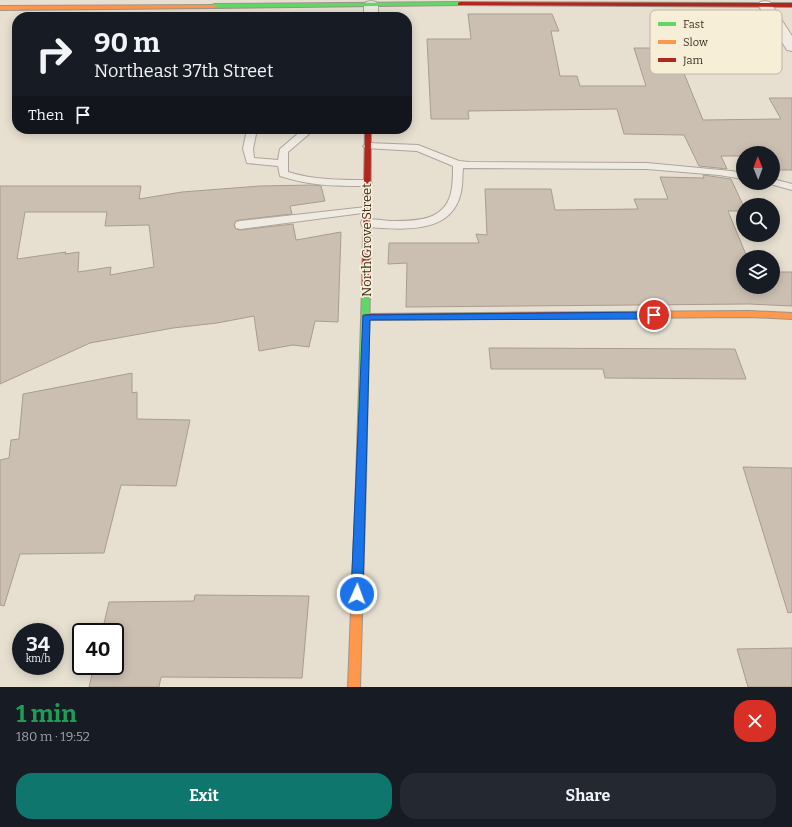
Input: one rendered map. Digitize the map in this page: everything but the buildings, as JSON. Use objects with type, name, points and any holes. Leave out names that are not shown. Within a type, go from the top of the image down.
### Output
[{"type":"street","points":[[0,8],[96,4],[371,11],[622,2],[792,5]]},
{"type":"street","points":[[765,5],[768,10]]},
{"type":"street","points":[[782,31],[792,47]]},
{"type":"street","name":"North Grove Street","points":[[354,687],[366,317],[368,134]]},
{"type":"street","points":[[366,317],[741,314],[792,316]]},
{"type":"lane","points":[[251,134],[248,149],[250,161],[283,163]]},
{"type":"lane","points":[[304,134],[283,151],[283,174],[304,180],[326,183],[367,183]]},
{"type":"lane","points":[[368,146],[418,148],[458,164],[647,166],[672,170],[727,172],[736,174]]},
{"type":"lane","points":[[366,223],[409,225],[436,220],[446,213],[454,200],[457,188],[458,164]]},
{"type":"lane","points":[[780,184],[792,187]]},
{"type":"lane","points":[[240,225],[366,210]]},
{"type":"traffic: fast","points":[[214,6],[460,4]]},
{"type":"traffic: fast","points":[[361,482],[366,289]]},
{"type":"traffic: slow","points":[[0,8],[214,6]]},
{"type":"traffic: slow","points":[[610,315],[749,314],[792,316]]},
{"type":"traffic: slow","points":[[354,687],[361,482]]},
{"type":"traffic: jam","points":[[460,4],[792,5]]},
{"type":"traffic: jam","points":[[366,289],[368,134]]},
{"type":"traffic: jam","points":[[366,317],[610,315]]},
{"type":"route","points":[[357,594],[366,317],[654,315]]}]
